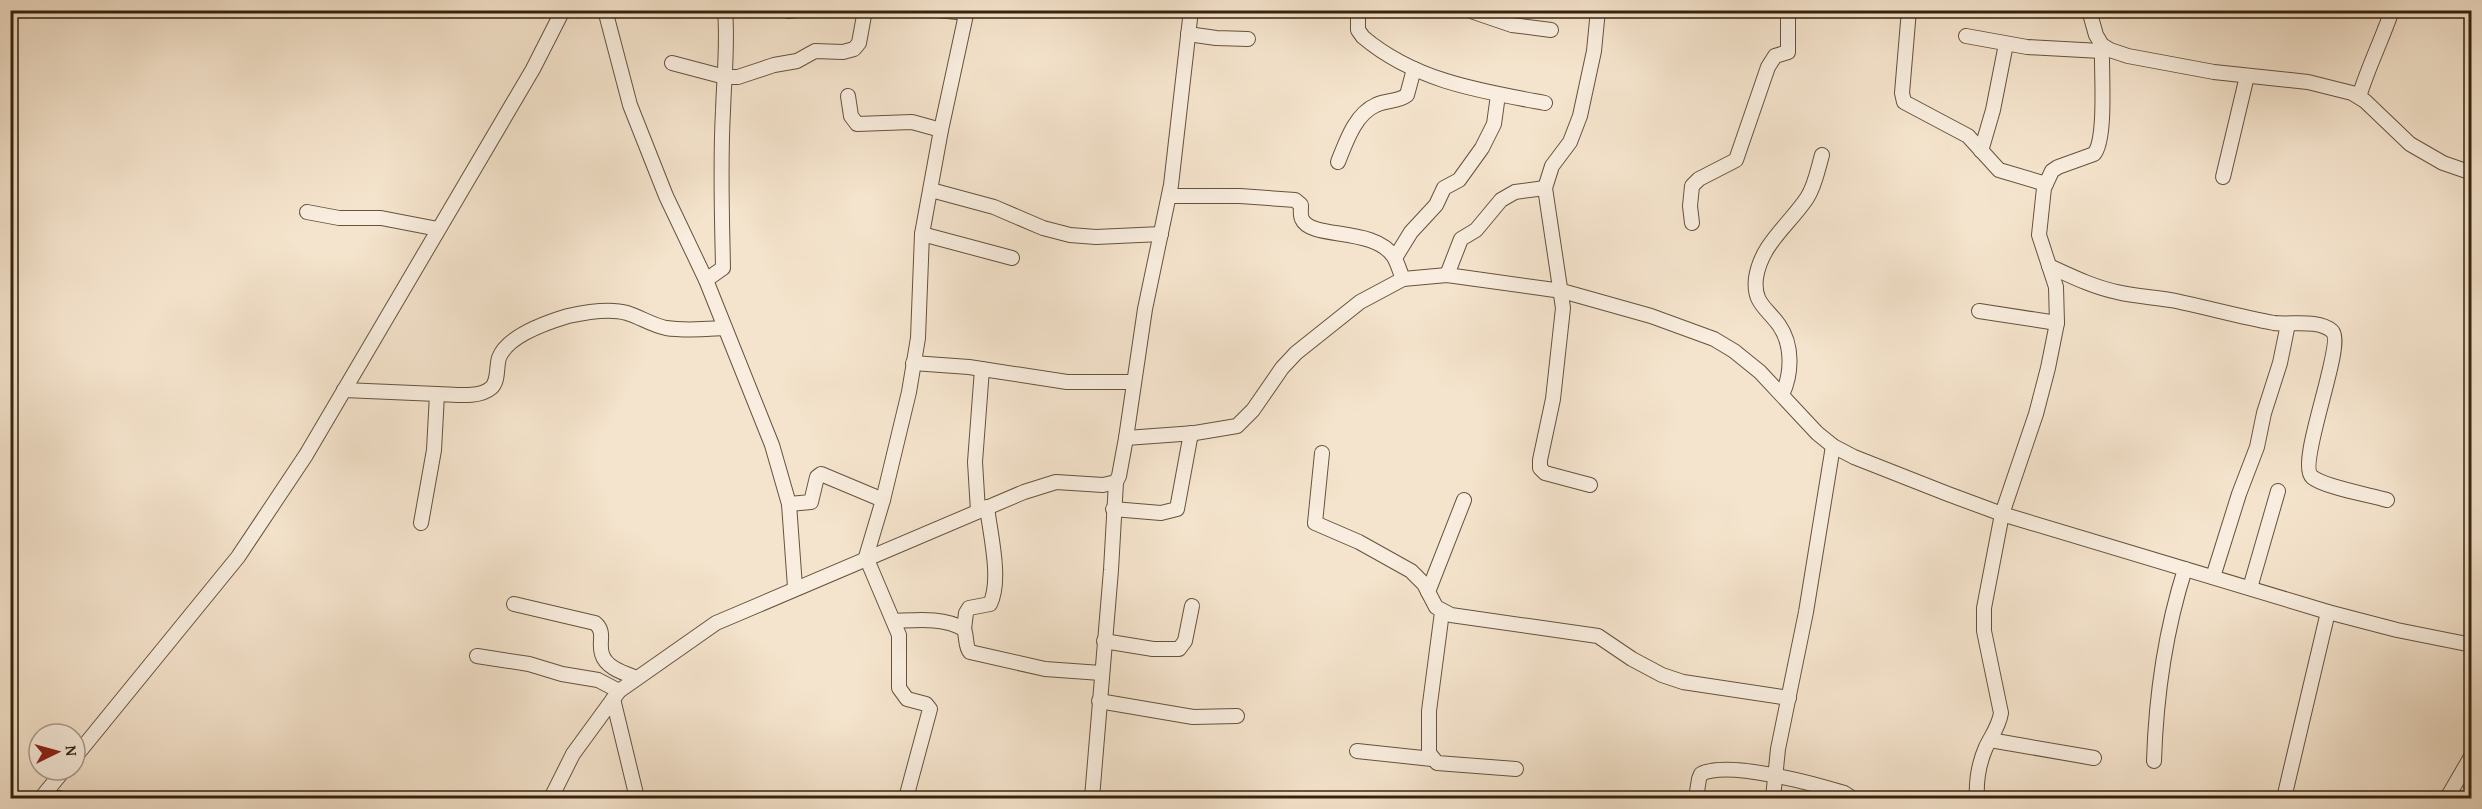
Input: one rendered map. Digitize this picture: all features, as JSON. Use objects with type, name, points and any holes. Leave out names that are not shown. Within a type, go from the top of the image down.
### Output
[{"type":"street","points":[[87,742],[238,557],[306,455],[533,69],[563,10]]},
{"type":"street","points":[[605,10],[630,105],[666,196],[706,280],[772,445],[789,504],[795,587]]},
{"type":"street","points":[[706,280],[723,268],[721,183],[728,49],[725,10]]},
{"type":"street","points":[[788,11],[796,10]]},
{"type":"street","points":[[672,63],[725,77],[744,76],[774,65],[797,61],[815,51],[843,52],[854,49],[859,43],[866,10]]},
{"type":"street","points":[[906,798],[930,714],[926,704],[907,699],[898,687],[900,645],[894,621],[866,557],[883,500],[914,363],[918,338],[922,234],[941,130],[967,12],[938,10]]},
{"type":"street","points":[[1092,798],[1116,482],[1119,476],[1133,382],[1169,196],[1191,10]]},
{"type":"street","points":[[1358,10],[1358,30],[1363,37],[1414,69],[1446,82],[1498,95],[1545,103]]},
{"type":"street","points":[[1468,10],[1512,25],[1551,30]]},
{"type":"street","points":[[1590,485],[1545,473],[1540,468],[1540,460],[1549,423],[1559,359],[1563,308],[1545,188],[1552,166],[1570,142],[1580,116],[1594,51],[1598,10]]},
{"type":"street","points":[[1692,223],[1690,206],[1692,186],[1695,181],[1736,160],[1768,67],[1775,56],[1788,52],[1788,10]]},
{"type":"street","points":[[1977,798],[1978,774],[1990,740],[1999,726],[2001,712],[1984,631],[1984,608],[2002,514],[2038,406],[2057,323],[2056,287],[2039,235],[2046,184],[2052,171],[2058,167],[2094,154],[2097,150],[2101,127],[2102,48],[2089,10]]},
{"type":"street","points":[[2359,97],[2392,10]]},
{"type":"street","points":[[1908,11],[1903,99],[1911,107],[1968,136],[1999,170],[2046,184]]},
{"type":"street","points":[[1188,34],[1248,39]]},
{"type":"street","points":[[1966,36],[2006,45],[2102,48],[2128,56],[2247,76],[2323,84],[2359,97],[2410,144],[2443,163],[2472,173]]},
{"type":"street","points":[[1981,152],[1993,110],[2006,45]]},
{"type":"street","points":[[1338,162],[1362,115],[1378,104],[1407,95],[1414,69]]},
{"type":"street","points":[[2223,177],[2247,76]]},
{"type":"street","points":[[1395,258],[1411,232],[1436,205],[1444,188],[1459,180],[1482,148],[1494,124],[1498,95]]},
{"type":"street","points":[[848,96],[851,116],[857,124],[912,123],[941,130]]},
{"type":"street","points":[[1782,395],[1790,371],[1786,337],[1758,300],[1756,279],[1766,249],[1808,198],[1822,155]]},
{"type":"street","points":[[1447,275],[1461,238],[1476,231],[1501,200],[1515,192],[1545,188]]},
{"type":"street","points":[[931,190],[994,207],[1043,228],[1070,235],[1096,237],[1161,234]]},
{"type":"street","points":[[1169,196],[1240,196],[1295,200],[1301,205],[1301,219],[1307,225],[1326,232],[1368,238],[1378,243],[1395,258],[1403,279]]},
{"type":"street","points":[[307,212],[339,218],[381,218],[438,229]]},
{"type":"street","points":[[922,234],[1012,258]]},
{"type":"street","points":[[2049,266],[2097,287],[2119,293],[2173,300],[2288,324],[2324,327],[2335,335],[2334,349],[2309,463],[2310,473],[2312,477],[2330,485],[2386,500]]},
{"type":"street","points":[[1126,438],[1231,429],[1242,423],[1296,353],[1360,302],[1403,279],[1447,275],[1562,291],[1661,319],[1714,339],[1734,351],[1782,395],[1817,433],[1833,446],[1854,457],[2002,514],[2328,612],[2428,637],[2472,645]]},
{"type":"street","points":[[344,390],[437,394],[485,392],[494,384],[500,357],[505,348],[518,337],[547,323],[571,316],[604,311],[625,312],[664,327],[687,330],[725,328]]},
{"type":"street","points":[[1979,311],[2057,323]]},
{"type":"street","points":[[2213,577],[2239,494],[2257,447],[2288,324]]},
{"type":"street","points":[[914,363],[982,369],[1067,382],[1133,382]]},
{"type":"street","points":[[982,369],[975,462],[982,509],[994,563],[994,594],[992,601],[986,606],[969,608],[966,613],[964,629],[967,635],[967,648],[970,652],[1045,669],[1101,673]]},
{"type":"street","points":[[421,523],[434,450],[437,394]]},
{"type":"street","points":[[1113,509],[1161,513],[1177,509],[1191,434]]},
{"type":"street","points":[[1773,798],[1775,774],[1806,612],[1833,446]]},
{"type":"street","points":[[1322,453],[1316,523],[1359,542],[1411,571],[1418,577],[1436,607],[1442,612],[1464,618],[1598,636],[1632,659],[1662,675],[1683,681],[1789,698]]},
{"type":"street","points":[[789,504],[812,502],[817,477],[821,474],[883,500]]},
{"type":"street","points":[[551,798],[573,754],[616,695],[636,678],[716,623],[795,587],[1024,492],[1056,482],[1103,485],[1116,482]]},
{"type":"street","points":[[2250,588],[2278,491]]},
{"type":"street","points":[[1428,592],[1464,500]]},
{"type":"street","points":[[2154,761],[2160,675],[2174,603],[2185,569]]},
{"type":"street","points":[[514,604],[595,623],[601,631],[601,650],[606,661],[636,678]]},
{"type":"street","points":[[1104,641],[1153,649],[1179,649],[1185,641],[1192,606]]},
{"type":"street","points":[[1432,759],[1428,745],[1429,711],[1442,612]]},
{"type":"street","points":[[2284,798],[2328,612]]},
{"type":"street","points":[[894,621],[938,621],[964,629]]},
{"type":"street","points":[[477,656],[529,664],[562,674],[598,680],[616,695],[637,798]]},
{"type":"street","points":[[1099,701],[1192,717],[1237,716]]},
{"type":"street","points":[[1990,740],[2094,758]]},
{"type":"street","points":[[1357,751],[1432,759],[1444,764],[1516,770]]},
{"type":"street","points":[[2447,798],[2472,755]]},
{"type":"street","points":[[1696,798],[1698,779],[1706,771],[1775,774],[1816,792],[1844,793],[1852,798]]},
{"type":"street","points":[[42,798],[55,782]]},
{"type":"street","points":[[42,798],[60,798]]}]
